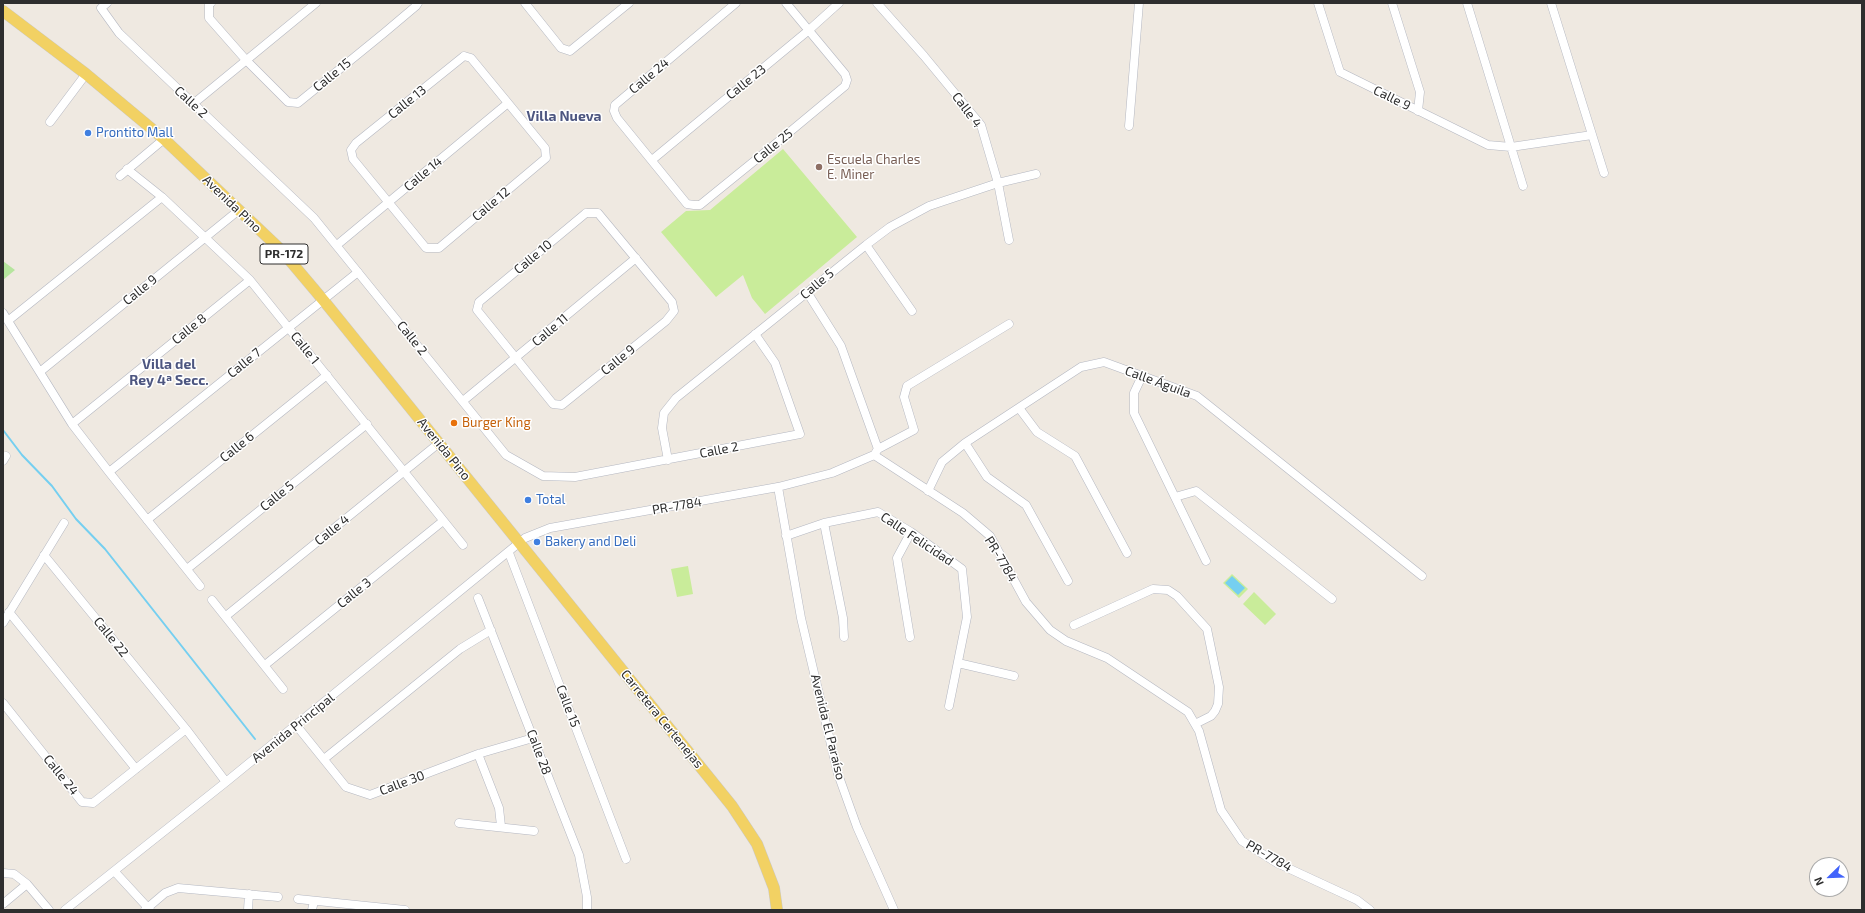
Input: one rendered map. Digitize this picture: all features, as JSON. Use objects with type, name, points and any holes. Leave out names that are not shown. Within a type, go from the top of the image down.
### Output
[{"type":"main road","name":"Avenida Pino","points":[[3,11],[86,74],[164,139],[281,250],[519,542]]},
{"type":"main road","name":"Carretera Certenejas","points":[[519,542],[732,806],[757,844],[774,888],[777,910]]},
{"type":"street","name":"Calle 15","points":[[211,3],[209,4],[209,18],[246,60],[288,102],[298,103],[384,33],[418,3]]},
{"type":"street","points":[[193,104],[316,3]]},
{"type":"street","points":[[525,3],[561,48],[570,51],[629,3]]},
{"type":"street","name":"Calle 24","points":[[652,160],[617,118],[614,111],[615,105],[736,3]]},
{"type":"street","points":[[786,3],[809,30]]},
{"type":"street","name":"Calle 23","points":[[652,160],[809,30],[839,3]]},
{"type":"street","name":"Calle 4","points":[[877,3],[924,56],[981,125],[998,183],[1009,240]]},
{"type":"street","points":[[1130,126],[1139,3]]},
{"type":"street","name":"Calle 9","points":[[1318,3],[1340,72],[1488,145],[1511,147],[1592,135]]},
{"type":"street","points":[[1392,3],[1420,92],[1418,111]]},
{"type":"street","points":[[1467,3],[1523,186]]},
{"type":"street","points":[[1551,3],[1604,173]]},
{"type":"street","name":"Calle 2","points":[[104,5],[119,33],[314,218],[506,455],[542,476],[575,478],[800,434],[775,364],[755,334]]},
{"type":"street","name":"Calle 25","points":[[652,160],[687,204],[700,205],[791,131],[845,86],[847,80],[845,74],[809,30]]},
{"type":"street","name":"Calle 13","points":[[389,202],[353,159],[351,150],[356,143],[464,56],[471,58],[508,104]]},
{"type":"street","points":[[50,122],[86,74]]},
{"type":"street","name":"Calle 12","points":[[389,202],[426,248],[439,248],[546,158],[545,148],[508,104]]},
{"type":"street","name":"Calle 14","points":[[337,245],[508,104]]},
{"type":"street","points":[[120,176],[164,139]]},
{"type":"street","name":"Calle 1","points":[[127,169],[162,197],[250,280],[463,545]]},
{"type":"street","name":"Calle 5","points":[[668,460],[662,428],[664,413],[676,398],[890,226],[929,206],[998,183],[1036,174]]},
{"type":"street","points":[[9,320],[162,197]]},
{"type":"street","name":"Calle 9","points":[[41,371],[239,210]]},
{"type":"street","name":"Calle 10","points":[[515,358],[477,310],[479,302],[586,213],[598,213],[636,258]]},
{"type":"street","points":[[866,245],[912,311]]},
{"type":"street","name":"Calle 9","points":[[515,358],[553,404],[562,405],[666,321],[674,311],[672,302],[636,258]]},
{"type":"street","name":"Calle 11","points":[[463,401],[636,258]]},
{"type":"street","name":"Calle 7","points":[[108,472],[289,327],[324,301],[358,272]]},
{"type":"street","name":"Calle 8","points":[[72,424],[250,280]]},
{"type":"street","points":[[807,292],[841,346],[876,452],[914,430],[904,397],[907,386],[1009,324]]},
{"type":"street","points":[[3,313],[41,371],[72,424],[108,472],[200,586]]},
{"type":"street","name":"Calle Águila","points":[[928,491],[942,462],[965,443],[1081,366],[1104,362],[1197,396],[1422,576]]},
{"type":"street","name":"Calle 6","points":[[147,520],[327,375]]},
{"type":"street","points":[[1142,376],[1134,393],[1134,413],[1206,561]]},
{"type":"street","points":[[1019,408],[1036,432],[1075,456],[1127,553]]},
{"type":"street","name":"Calle 5","points":[[187,569],[367,424]]},
{"type":"street","name":"Calle 4","points":[[226,616],[439,443]]},
{"type":"street","points":[[965,443],[987,477],[1026,505],[1068,581]]},
{"type":"street","name":"PR-7784","points":[[519,542],[550,528],[778,487],[832,473],[876,452],[928,491],[963,513],[990,536],[1026,602],[1050,630],[1066,641],[1107,658],[1188,712],[1198,731],[1220,810],[1242,841],[1277,863],[1357,900],[1370,910]]},
{"type":"street","points":[[778,487],[786,536]]},
{"type":"street","points":[[1175,497],[1196,491],[1332,599]]},
{"type":"street","name":"Calle Felicidad","points":[[786,536],[824,523],[878,512],[912,532],[956,563],[962,569],[967,617],[949,706]]},
{"type":"street","name":"Calle 3","points":[[265,665],[443,521]]},
{"type":"street","points":[[3,623],[64,523]]},
{"type":"street","points":[[824,523],[843,618],[844,637]]},
{"type":"street","points":[[910,637],[897,558],[912,532]]},
{"type":"street","name":"Avenida El Paraíso","points":[[786,536],[801,618],[838,774],[857,827],[894,910]]},
{"type":"street","name":"Avenida Principal","points":[[66,910],[509,553],[519,542]]},
{"type":"street","name":"Calle 15","points":[[509,553],[626,859]]},
{"type":"street","name":"Calle 22","points":[[44,555],[186,728],[226,782]]},
{"type":"street","points":[[1074,625],[1153,589],[1168,590],[1177,596],[1207,629],[1219,687],[1218,704],[1211,716],[1195,724]]},
{"type":"street","name":"Calle 28","points":[[478,598],[580,855],[587,897],[587,910]]},
{"type":"street","points":[[212,600],[283,689]]},
{"type":"street","points":[[9,612],[136,769]]},
{"type":"street","points":[[324,759],[460,649],[491,630]]},
{"type":"street","points":[[958,663],[1014,676]]},
{"type":"street","name":"Calle 24","points":[[3,703],[82,802],[93,803],[186,728]]},
{"type":"street","name":"Calle 30","points":[[296,725],[346,787],[370,795],[478,754],[533,738]]},
{"type":"street","points":[[478,754],[499,808],[501,826]]},
{"type":"street","points":[[459,823],[534,830]]},
{"type":"street","points":[[114,872],[147,909],[165,893],[178,888],[278,897]]},
{"type":"street","points":[[3,873],[14,874],[27,884],[49,910]]},
{"type":"street","points":[[3,904],[27,884]]},
{"type":"street","points":[[248,910],[249,894]]},
{"type":"street","points":[[298,899],[370,908],[405,910]]},
{"type":"street","points":[[312,910],[314,901]]},
{"type":"green space","points":[[783,149],[857,237],[765,314],[752,298],[743,275],[716,297],[661,232],[686,211],[710,210]]},
{"type":"green space","points":[[3,261],[15,270],[3,280]]},
{"type":"green space","points":[[688,566],[693,594],[677,597],[671,569]]},
{"type":"green space","points":[[1232,574],[1248,589],[1239,598],[1223,583]]},
{"type":"green space","points":[[1254,592],[1276,614],[1265,625],[1243,604]]},
{"type":"water","points":[[1232,576],[1245,588],[1238,595],[1225,583]]},
{"type":"waterway","points":[[3,430],[22,455],[52,486],[76,519],[105,549],[255,739]]},
{"type":"place","name":"Prontito Mall","points":[[88,133]]},
{"type":"place","name":"Escuela Charles E. Miner","points":[[819,167]]},
{"type":"place","name":"Burger King","points":[[454,423]]},
{"type":"place","name":"Total","points":[[528,500]]},
{"type":"place","name":"Bakery and Deli","points":[[537,542]]},
{"type":"district","name":"Villa Nueva","points":[[564,116]]},
{"type":"district","name":"Villa del Rey 4ª Secc.","points":[[169,372]]}]
